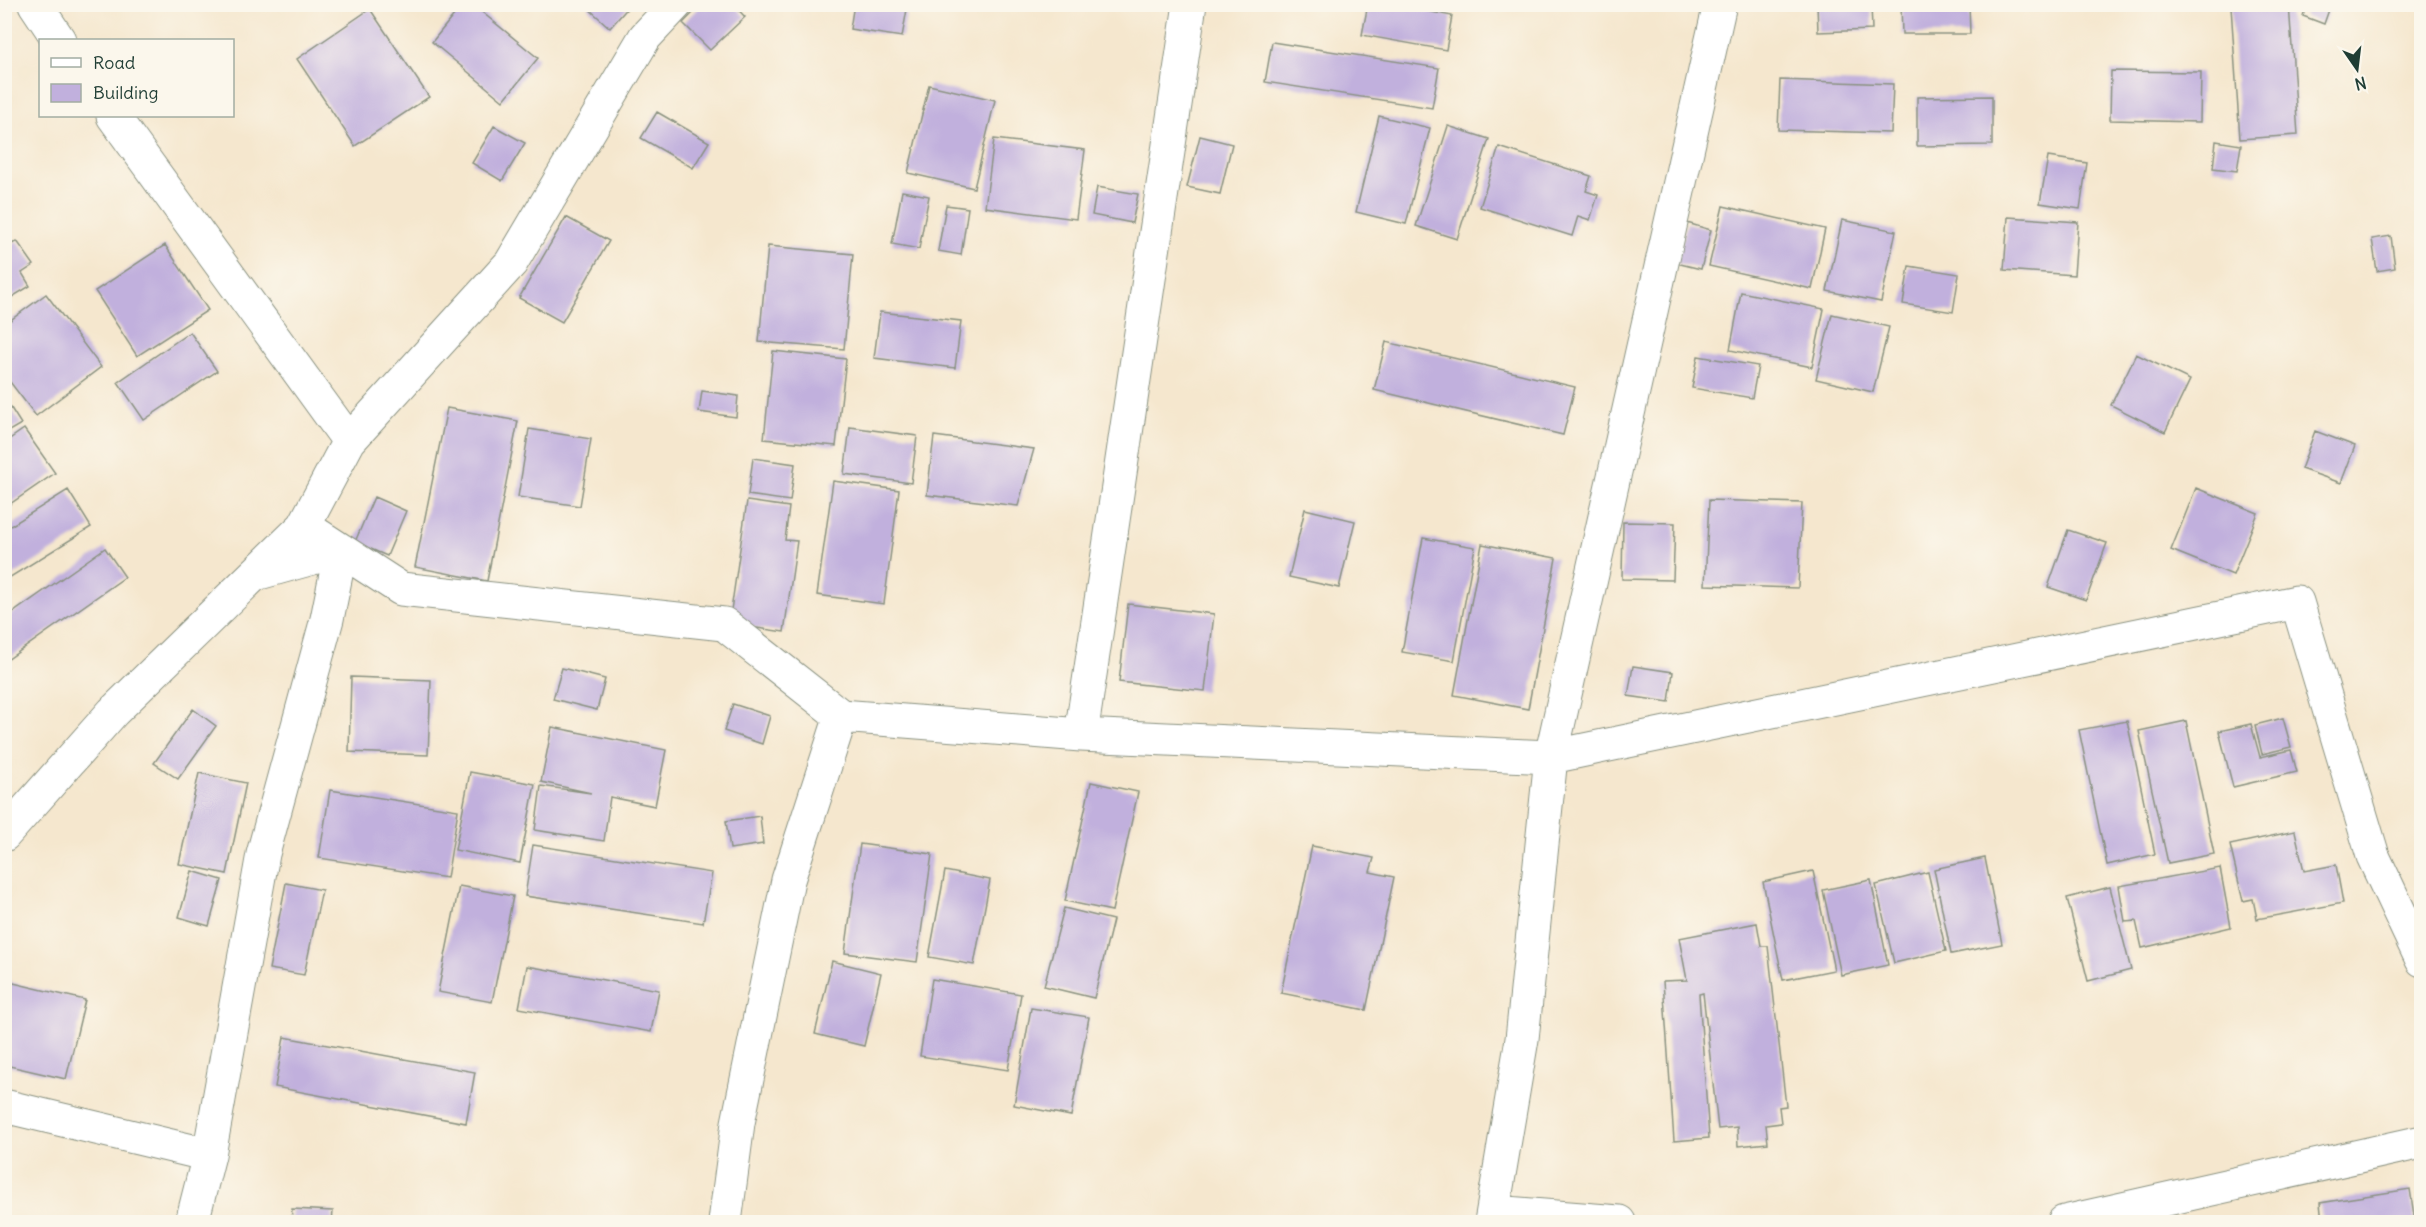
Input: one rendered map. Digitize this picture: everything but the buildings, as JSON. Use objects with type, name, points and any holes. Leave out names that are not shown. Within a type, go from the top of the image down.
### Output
[{"type":"street","points":[[35,4],[58,39]]},
{"type":"street","points":[[4,835],[113,712],[304,526],[349,441],[511,263],[645,37],[676,4]]},
{"type":"street","points":[[1081,735],[1191,4]]},
{"type":"street","points":[[1619,1222],[1492,1217],[1522,1040],[1551,757],[1720,4]]},
{"type":"street","points":[[114,117],[349,441]]},
{"type":"street","points":[[304,526],[401,589],[724,624],[841,716],[1081,735],[1551,757],[2296,602],[2373,856],[2421,960]]},
{"type":"street","points":[[254,575],[341,550]]},
{"type":"street","points":[[192,1222],[209,1155],[263,854],[327,619],[341,550]]},
{"type":"street","points":[[725,1222],[738,1123],[788,880],[841,716]]},
{"type":"street","points":[[4,1106],[209,1155]]},
{"type":"street","points":[[2064,1222],[2421,1142]]}]
